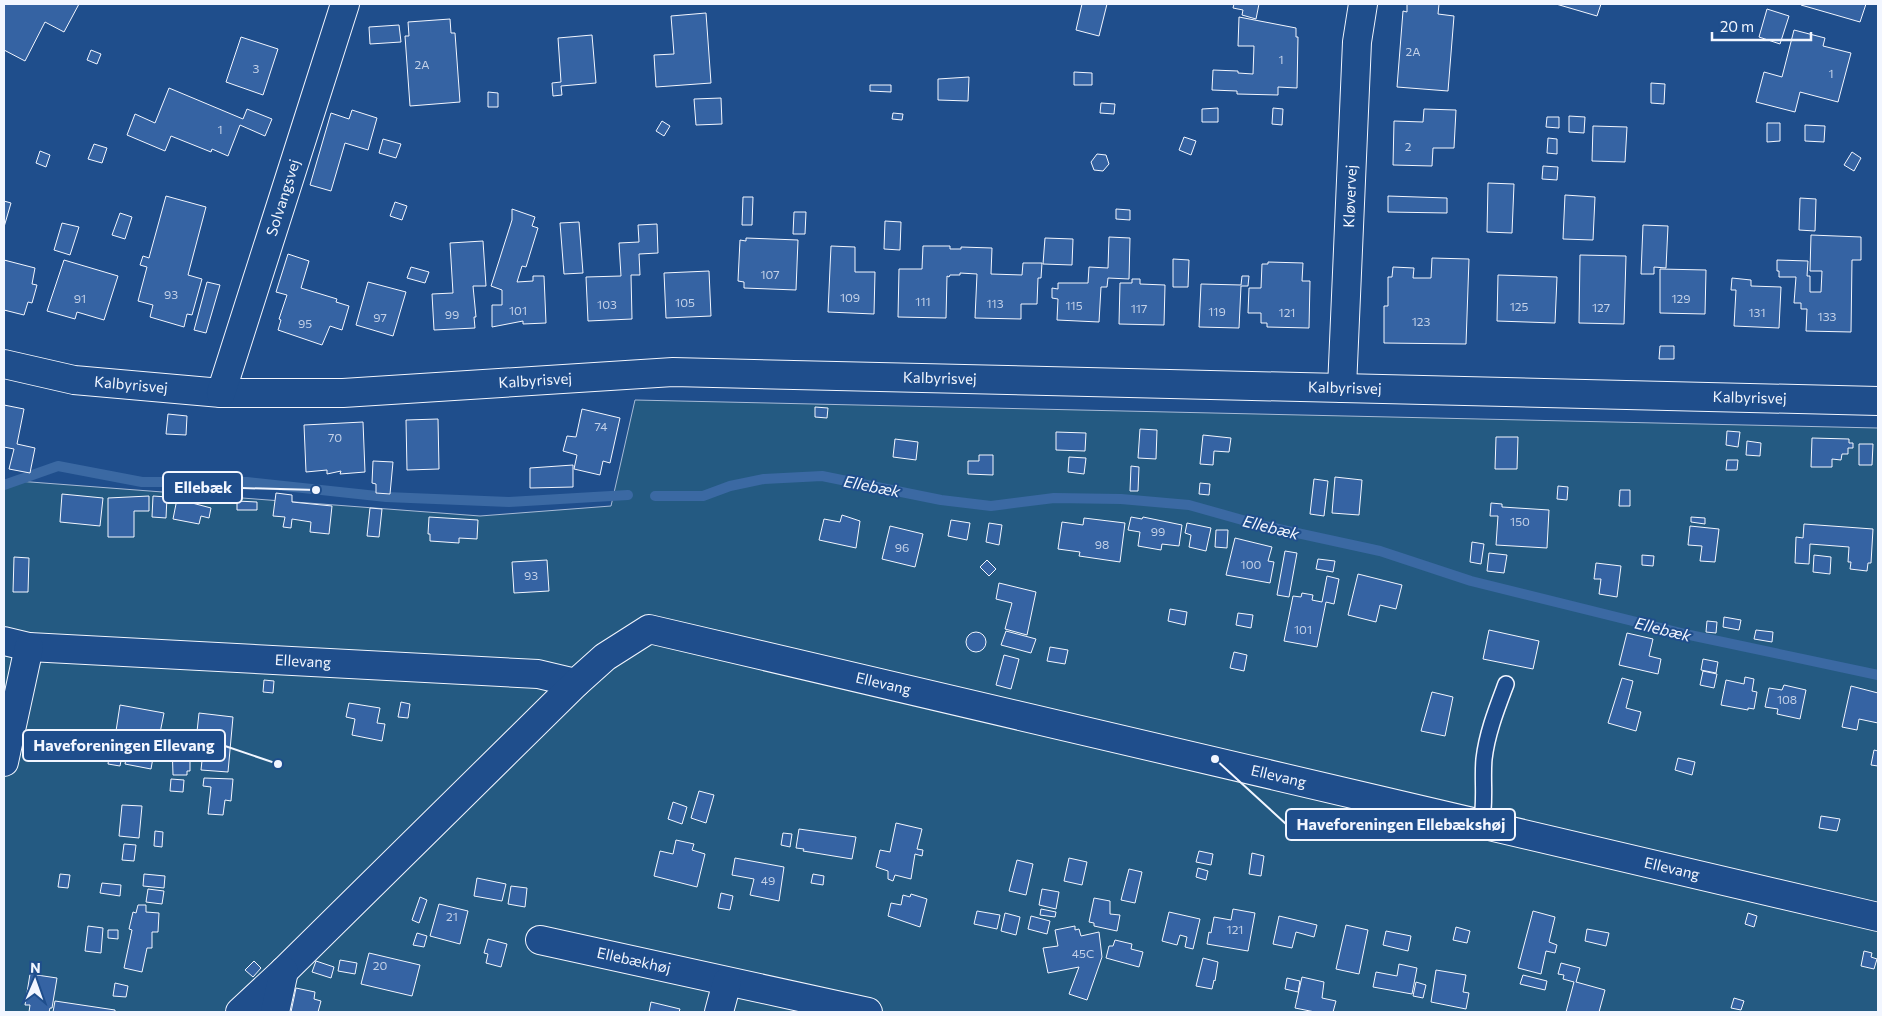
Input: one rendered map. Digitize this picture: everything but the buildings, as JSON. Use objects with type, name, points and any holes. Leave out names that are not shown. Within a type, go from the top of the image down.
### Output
[{"type":"street","name":"Solvangsvej","points":[[222,393],[345,4]]},
{"type":"street","name":"Kløvervej","points":[[1342,388],[1357,42],[1364,4]]},
{"type":"street","name":"Kalbyrisvej","points":[[4,364],[74,380],[222,393],[343,393],[673,372],[1878,401]]},
{"type":"street","name":"Ellevang","points":[[240,1012],[576,684],[605,657],[649,629],[1878,917]]},
{"type":"street","name":"Ellevang","points":[[4,762],[16,644],[538,674],[576,684]]},
{"type":"street","name":"Ellebækhøj","points":[[540,940],[868,1012]]},
{"type":"street","points":[[275,1012],[284,971]]},
{"type":"street","points":[[719,1012],[727,982]]},
{"type":"lane","points":[[1481,824],[1484,812],[1482,785],[1484,757],[1492,721],[1506,684]]},
{"type":"shaded area","points":[[635,400],[1878,428],[1878,1012],[4,1012],[4,480],[480,516],[611,506]]},
{"type":"waterway","name":"Ellebæk","points":[[4,485],[58,466],[142,482],[247,482],[386,497],[509,502],[628,495]]},
{"type":"waterway","name":"Ellebæk","points":[[655,496],[703,496],[730,486],[764,479],[822,476],[941,500],[991,506],[1054,498],[1121,499],[1189,505],[1260,525],[1380,551],[1471,581],[1685,634],[1878,675]]},
{"type":"place","name":"Ellebæk","points":[[316,490]]},
{"type":"place","name":"Haveforeningen Ellebækshøj","points":[[1215,759]]},
{"type":"place","name":"Haveforeningen Ellevang","points":[[278,764]]}]
